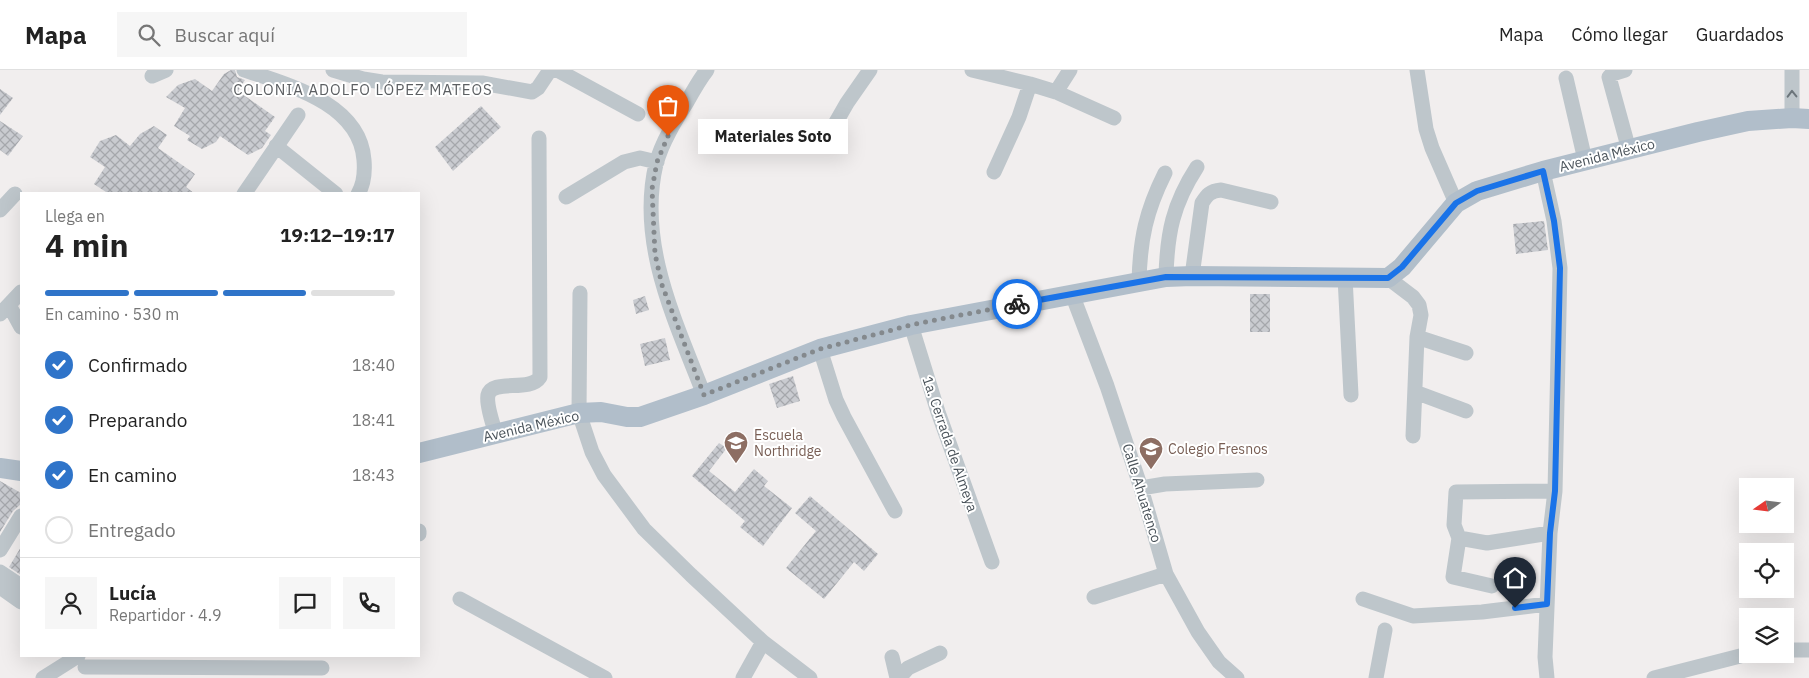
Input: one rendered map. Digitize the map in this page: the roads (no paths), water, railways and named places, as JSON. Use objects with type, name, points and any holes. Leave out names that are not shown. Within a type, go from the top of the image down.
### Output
[{"type":"main road","name":"Avenida México","points":[[420,453],[579,413],[601,412],[626,417],[640,417],[704,395],[820,349],[911,325],[1166,277],[1388,278],[1402,267],[1456,203],[1477,191],[1543,171],[1698,132],[1748,121],[1800,119]]},
{"type":"main road","points":[[0,468],[20,471]]},
{"type":"street","points":[[244,70],[319,98],[348,122],[357,135],[364,153],[365,170],[359,192]]},
{"type":"street","points":[[334,70],[363,79],[382,82],[483,77],[532,92],[538,88],[550,70]]},
{"type":"street","points":[[557,70],[638,114]]},
{"type":"street","points":[[704,395],[662,285],[655,254],[652,189],[657,162],[674,123],[707,70]]},
{"type":"street","points":[[827,138],[847,103],[870,70]]},
{"type":"street","points":[[972,70],[1056,92],[1114,118]]},
{"type":"street","points":[[1056,92],[1070,70]]},
{"type":"street","points":[[1417,70],[1421,105],[1429,139],[1456,203]]},
{"type":"street","points":[[1625,70],[1612,74],[1609,77],[1629,150]]},
{"type":"street","points":[[1792,70],[1800,119]]},
{"type":"street","points":[[1566,78],[1585,160]]},
{"type":"street","points":[[994,172],[1019,117],[1030,84]]},
{"type":"street","points":[[245,192],[298,115]]},
{"type":"street","points":[[496,434],[488,404],[488,396],[491,390],[498,387],[529,385],[540,377],[539,138]]},
{"type":"street","points":[[276,146],[334,192]]},
{"type":"street","points":[[566,197],[624,162],[640,158],[657,162]]},
{"type":"street","points":[[1166,277],[1168,234],[1185,185],[1197,167]]},
{"type":"street","points":[[1543,171],[1554,221],[1560,268],[1555,491],[1550,533],[1545,657],[1547,678]]},
{"type":"street","points":[[1139,282],[1139,252],[1142,233],[1156,191],[1165,172]]},
{"type":"street","points":[[1192,276],[1202,203],[1207,195],[1212,191],[1221,190],[1271,202]]},
{"type":"street","points":[[0,210],[15,194]]},
{"type":"street","points":[[1345,278],[1351,395]]},
{"type":"street","points":[[1388,278],[1413,297],[1419,305],[1421,315],[1417,337],[1413,436]]},
{"type":"street","points":[[20,293],[4,310],[20,326]]},
{"type":"street","points":[[580,293],[579,413],[592,452],[604,475],[644,529],[763,642],[810,678]]},
{"type":"street","name":"Calle Ahuatenco","points":[[1072,294],[1107,386],[1141,488],[1166,574],[1198,632],[1219,662],[1237,678]]},
{"type":"street","name":"1a. Cerrada de Almeya","points":[[911,325],[938,412],[992,562]]},
{"type":"street","points":[[1417,337],[1466,353]]},
{"type":"street","points":[[820,349],[836,400],[895,511]]},
{"type":"street","points":[[1415,392],[1466,411]]},
{"type":"street","points":[[1141,488],[1165,484],[1257,480]]},
{"type":"street","points":[[1492,586],[1453,577],[1459,538],[1454,525],[1456,492],[1555,491]]},
{"type":"street","points":[[0,550],[20,518]]},
{"type":"street","points":[[1459,538],[1488,543],[1550,533]]},
{"type":"street","points":[[0,572],[20,585]]},
{"type":"street","points":[[1094,597],[1166,574]]},
{"type":"street","points":[[0,587],[20,601]]},
{"type":"street","points":[[460,599],[605,678]]},
{"type":"street","points":[[1363,599],[1413,616],[1482,612],[1547,604]]},
{"type":"street","points":[[1376,678],[1384,630]]},
{"type":"street","points":[[743,678],[763,642]]},
{"type":"street","points":[[1794,650],[1809,650]]},
{"type":"street","points":[[892,657],[898,678],[908,668],[940,653]]},
{"type":"street","points":[[1654,678],[1739,656]]},
{"type":"street","points":[[43,678],[83,664],[322,668]]},
{"type":"place","name":"Materiales Soto","points":[[668,136]]},
{"type":"place","name":"Escuela Northridge","points":[[736,464]]},
{"type":"place","name":"Colegio Fresnos","points":[[1151,470]]},
{"type":"district","name":"COLONIA ADOLFO LÓPEZ MATEOS","points":[[363,90]]}]
